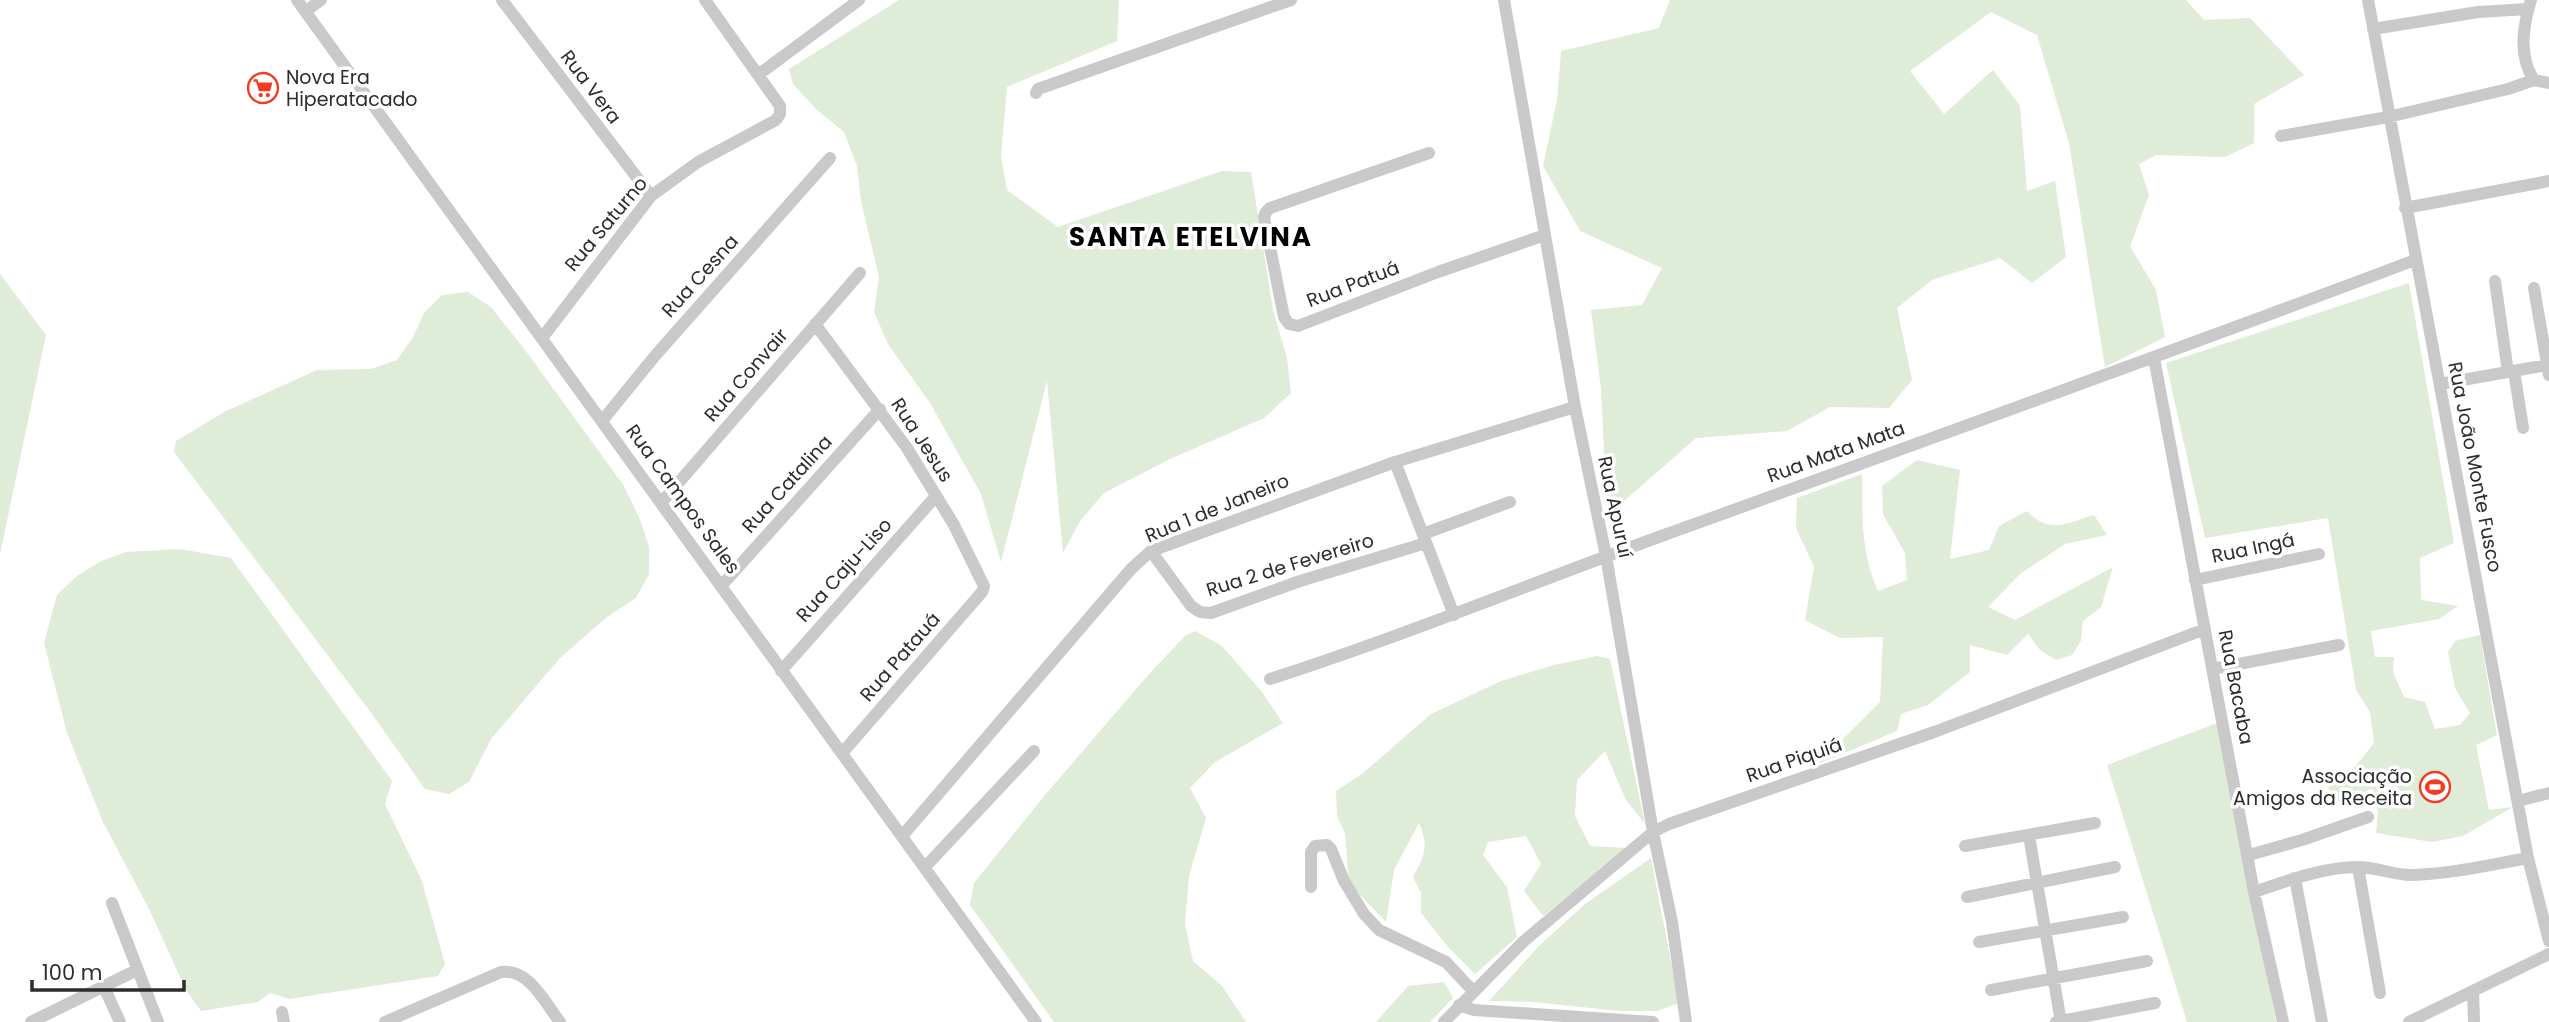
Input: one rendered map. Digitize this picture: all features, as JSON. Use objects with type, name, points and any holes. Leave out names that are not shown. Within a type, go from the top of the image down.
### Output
[{"type":"street","name":"Rua Campos Sales","points":[[297,0],[1037,1022]]},
{"type":"street","points":[[306,11],[321,0]]},
{"type":"street","name":"Rua Vera","points":[[502,0],[651,196]]},
{"type":"street","points":[[705,0],[758,75],[859,0]]},
{"type":"street","points":[[1036,93],[1038,89],[1291,0]]},
{"type":"street","name":"Rua Apuruí","points":[[1504,0],[1575,407],[1606,556],[1653,832],[1672,922],[1686,1022]]},
{"type":"street","name":"Rua João Monte Fusco","points":[[2368,0],[2404,208],[2440,384],[2528,858],[2549,940]]},
{"type":"street","points":[[2373,29],[2530,4],[2523,39],[2524,55],[2534,80]]},
{"type":"street","name":"Rua Saturno","points":[[542,338],[651,196],[698,162],[776,120],[780,114],[780,106],[758,75]]},
{"type":"street","points":[[2281,136],[2388,117],[2508,89],[2534,80],[2549,83]]},
{"type":"street","name":"Rua Patuá","points":[[1429,153],[1270,208],[1266,212],[1264,218],[1282,308],[1289,324],[1298,326],[1438,272],[1545,235]]},
{"type":"street","name":"Rua Cesna","points":[[602,421],[654,357],[830,158]]},
{"type":"street","points":[[2404,208],[2549,181]]},
{"type":"street","name":"Rua Mata Mata","points":[[1270,679],[1360,650],[1606,556],[2154,358],[2414,260]]},
{"type":"street","name":"Rua Convair","points":[[661,503],[860,273]]},
{"type":"street","points":[[2495,281],[2523,428]]},
{"type":"street","points":[[2440,384],[2511,372],[2548,370],[2534,289]]},
{"type":"street","name":"Rua Jesus","points":[[815,324],[907,448],[960,536],[984,586]]},
{"type":"street","name":"Rua Bacaba","points":[[2154,358],[2254,892],[2283,1022]]},
{"type":"street","name":"Rua 1 de Janeiro","points":[[903,835],[1131,569],[1151,551],[1395,461],[1575,407]]},
{"type":"street","name":"Rua Catalina","points":[[722,584],[880,409]]},
{"type":"street","points":[[1395,461],[1454,615]]},
{"type":"street","name":"Rua Caju-Liso","points":[[781,671],[936,496]]},
{"type":"street","name":"Rua 2 de Fevereiro","points":[[1151,551],[1191,606],[1200,612],[1211,613],[1424,538],[1510,502]]},
{"type":"street","name":"Rua Ingá","points":[[2195,580],[2319,554]]},
{"type":"street","name":"Rua Patauá","points":[[843,752],[982,593],[984,586]]},
{"type":"street","name":"Rua Piquiá","points":[[1448,1020],[1459,1005],[1523,942],[1653,832],[1669,824],[1937,731],[2205,629]]},
{"type":"street","points":[[2212,669],[2339,645]]},
{"type":"street","points":[[926,866],[1034,751]]},
{"type":"street","points":[[2518,801],[2549,793]]},
{"type":"street","points":[[2249,855],[2368,817]]},
{"type":"street","points":[[1965,846],[2095,823]]},
{"type":"street","points":[[2029,836],[2054,977],[2059,1022],[2155,1003]]},
{"type":"street","points":[[1311,887],[1311,852],[1315,846],[1327,845],[1352,898],[1380,930],[1446,962],[1473,991]]},
{"type":"street","points":[[2254,892],[2295,878],[2358,867],[2410,875],[2528,858]]},
{"type":"street","points":[[1968,897],[2115,867]]},
{"type":"street","points":[[2358,867],[2380,993]]},
{"type":"street","points":[[2295,878],[2322,1022]]},
{"type":"street","points":[[111,903],[158,1022]]},
{"type":"street","points":[[1979,942],[2123,917]]},
{"type":"street","points":[[2409,1022],[2549,954]]},
{"type":"street","points":[[1991,990],[2147,961]]},
{"type":"street","points":[[31,1022],[57,1016],[137,970]]},
{"type":"street","points":[[385,1022],[501,972],[517,973],[526,978],[560,1022]]},
{"type":"street","points":[[104,987],[120,1022]]},
{"type":"street","points":[[2473,991],[2474,1022]]},
{"type":"street","points":[[1459,1005],[1474,1010],[1653,1022]]},
{"type":"green space","points":[[899,0],[1119,0],[1117,41],[1007,87],[1001,156],[1007,190],[1058,227],[1222,171],[1251,172],[1273,310],[1287,358],[1291,393],[1264,418],[1168,460],[1104,493],[1080,521],[1063,553],[1047,381],[1001,562],[981,494],[930,403],[888,344],[874,312],[879,277],[861,201],[857,166],[844,132],[817,110],[793,84],[789,69]]},
{"type":"green space","points":[[1670,0],[2186,0],[2204,20],[2250,18],[2304,75],[2254,104],[2254,143],[2225,157],[2156,155],[2139,164],[2149,195],[2130,246],[2156,290],[2165,337],[2105,367],[2069,143],[2037,35],[1991,12],[1910,71],[1944,114],[1993,70],[2020,106],[2027,191],[2055,181],[2066,257],[2032,283],[2000,258],[1932,280],[1897,308],[1912,380],[1889,408],[1830,407],[1787,431],[1696,438],[1607,516],[1601,389],[1591,310],[1642,305],[1662,268],[1580,231],[1543,166],[1557,100],[1561,51],[1659,28]]},
{"type":"green space","points":[[0,274],[46,335],[0,554]]},
{"type":"green space","points":[[2409,283],[2454,543],[2420,558],[2421,600],[2458,606],[2439,619],[2371,631],[2375,657],[2394,657],[2393,672],[2404,697],[2425,702],[2435,729],[2460,725],[2470,713],[2455,688],[2448,652],[2455,641],[2480,635],[2497,735],[2476,745],[2489,810],[2513,807],[2463,836],[2432,842],[2376,833],[2378,812],[2373,789],[2331,803],[2327,778],[2355,767],[2374,743],[2370,712],[2356,690],[2328,518],[2205,538],[2166,363]]},
{"type":"green space","points":[[468,292],[491,307],[624,486],[649,547],[649,574],[636,598],[607,617],[560,658],[491,739],[469,782],[449,794],[425,789],[372,714],[174,452],[176,441],[226,411],[317,370],[371,369],[397,360],[413,337],[424,313],[442,295]]},
{"type":"green space","points":[[1917,460],[1960,470],[1950,559],[1989,550],[1999,526],[2027,511],[2043,523],[2051,525],[2067,524],[2094,515],[2107,535],[2065,544],[2020,574],[1988,607],[2015,620],[2113,567],[2101,607],[2083,621],[2081,641],[2072,655],[2056,660],[2040,650],[2028,634],[2007,655],[1970,645],[1970,672],[1928,705],[1901,714],[1897,731],[1818,764],[1880,702],[1883,637],[1840,638],[1805,620],[1814,567],[1796,528],[1797,498],[1862,474],[1865,548],[1878,591],[1907,580],[1905,553],[1883,514],[1882,486]]},
{"type":"green space","points":[[180,549],[231,558],[392,781],[385,804],[422,881],[445,964],[438,976],[289,999],[270,993],[258,1002],[201,1011],[186,990],[149,909],[103,822],[67,733],[44,643],[57,595],[77,576],[101,561],[126,552]]},
{"type":"green space","points":[[1195,631],[1222,646],[1262,692],[1283,723],[1215,762],[1190,788],[1206,818],[1189,876],[1185,924],[1193,961],[1222,986],[1246,1022],[1054,1022],[970,905],[974,883],[1149,674],[1185,636]]},
{"type":"green space","points":[[1597,656],[1610,659],[1645,824],[1626,800],[1605,751],[1577,780],[1575,816],[1590,846],[1628,848],[1543,916],[1524,891],[1541,864],[1526,836],[1488,842],[1483,855],[1507,887],[1517,937],[1475,974],[1449,948],[1421,913],[1421,893],[1413,877],[1425,845],[1419,823],[1394,870],[1386,922],[1349,883],[1345,833],[1337,816],[1336,791],[1362,774],[1431,714],[1501,681],[1554,665]]},
{"type":"green space","points":[[2217,723],[2276,1022],[2187,1022],[2107,765]]},
{"type":"green space","points":[[1651,858],[1679,1003],[1657,1011],[1619,1011],[1534,1002],[1489,1001],[1540,945],[1585,904]]},
{"type":"green space","points":[[1444,982],[1453,998],[1430,1022],[1376,1022],[1408,986]]},
{"type":"place","name":"Nova Era Hiperatacado","points":[[263,88]]},
{"type":"place","name":"Associação Amigos da Receita","points":[[2435,787]]},
{"type":"district","name":"SANTA ETELVINA","points":[[1191,237]]}]
